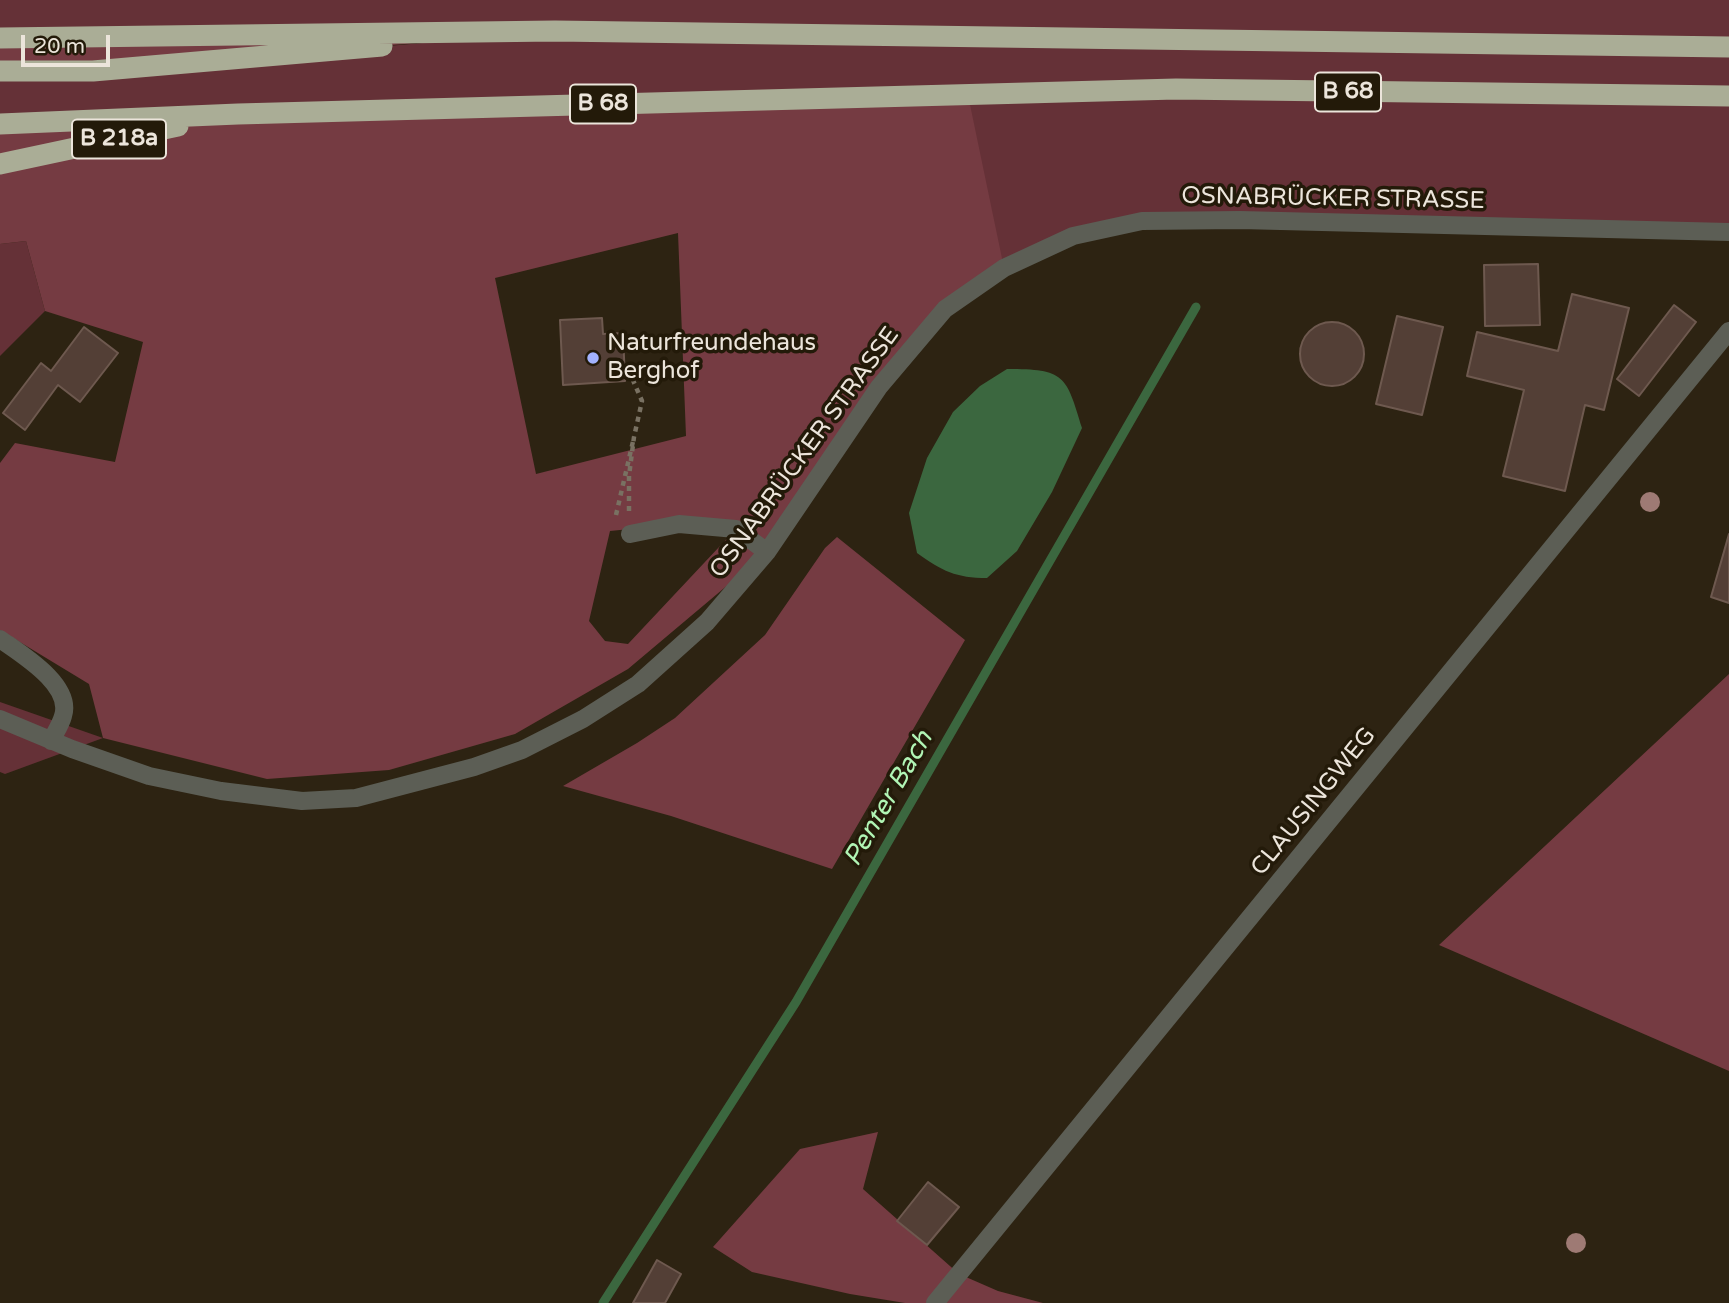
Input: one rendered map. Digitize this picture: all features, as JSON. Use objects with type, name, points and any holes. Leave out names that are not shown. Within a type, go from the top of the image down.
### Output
[{"type":"highway","name":"B 68","points":[[0,71],[93,71],[555,32]]},
{"type":"highway","name":"B 68","points":[[0,38],[555,32],[1729,47]]},
{"type":"highway","name":"B 68","points":[[0,124],[238,114],[1177,89],[1729,96]]},
{"type":"highway","name":"B 218a","points":[[0,164],[238,114]]},
{"type":"street","name":"OSNABRÜCKER STRASSE","points":[[0,719],[51,741],[149,776],[221,791],[303,801],[356,798],[474,767],[522,751],[583,719],[638,684],[707,622],[766,552],[878,387],[945,309],[1003,268],[1073,236],[1142,221],[1228,220],[1729,232]]},
{"type":"street","name":"CLAUSINGWEG","points":[[935,1303],[1729,331]]},
{"type":"street","points":[[631,534],[679,524],[736,529],[766,552]]},
{"type":"street","points":[[0,639],[43,670],[62,694],[64,713],[51,741]]},
{"type":"path","points":[[632,378],[642,401],[613,531],[631,534],[629,476],[634,437]]},
{"type":"shaded area","points":[[0,0],[1729,0],[1729,232],[1142,221],[1004,268],[0,124],[0,71],[93,71],[540,33],[0,38]]},
{"type":"shaded area","points":[[555,31],[93,71],[0,71],[0,38]]},
{"type":"shaded area","points":[[968,95],[1004,268],[945,309],[767,552],[628,669],[515,734],[389,770],[267,779],[103,738],[89,684],[0,630],[0,463],[15,443],[115,462],[143,342],[45,311],[26,241],[0,244],[0,124]],"holes":[[[678,233],[686,436],[536,474],[495,278]],[[735,530],[628,644],[605,641],[589,621],[610,531]]]},
{"type":"shaded area","points":[[26,241],[45,311],[0,356],[0,244]]},
{"type":"shaded area","points":[[1007,369],[1041,371],[1060,379],[1072,396],[1082,428],[1052,492],[1017,551],[987,578],[967,577],[942,569],[917,553],[909,513],[927,458],[953,412],[980,386]]},
{"type":"shaded area","points":[[837,537],[965,640],[832,869],[671,816],[563,786],[675,718],[765,635],[825,548]]},
{"type":"shaded area","points":[[1729,674],[1729,1071],[1439,945]]},
{"type":"shaded area","points":[[0,702],[103,738],[5,774],[0,772]]},
{"type":"shaded area","points":[[878,1132],[863,1189],[959,1274],[998,1291],[1043,1303],[905,1303],[850,1294],[752,1272],[713,1247],[800,1149]]},
{"type":"building","points":[[1538,264],[1540,325],[1485,326],[1484,265]]},
{"type":"building","points":[[1572,294],[1629,308],[1604,410],[1585,405],[1565,491],[1503,476],[1524,390],[1467,376],[1477,332],[1558,351]]},
{"type":"building","points":[[1674,305],[1696,322],[1639,396],[1617,379]]},
{"type":"building","points":[[1397,316],[1443,327],[1422,415],[1376,404]]},
{"type":"building","name":"Naturfreundehaus Berghof","points":[[602,318],[603,334],[623,333],[625,381],[563,385],[560,320]]},
{"type":"building","points":[[1332,322],[1350,328],[1358,336],[1364,354],[1358,372],[1350,380],[1332,386],[1314,380],[1306,372],[1300,354],[1306,336],[1314,328]]},
{"type":"building","points":[[84,327],[118,353],[80,402],[58,385],[25,430],[3,413],[41,363],[51,371]]},
{"type":"building","points":[[1729,534],[1729,603],[1711,597]]},
{"type":"building","points":[[928,1182],[959,1207],[927,1245],[897,1221]]},
{"type":"building","points":[[657,1260],[681,1274],[665,1303],[633,1303]]},
{"type":"waterway","name":"Penter Bach","points":[[603,1303],[796,1002],[1196,307]]},
{"type":"place","name":"Naturfreundehaus Berghof","points":[[593,358]]}]
